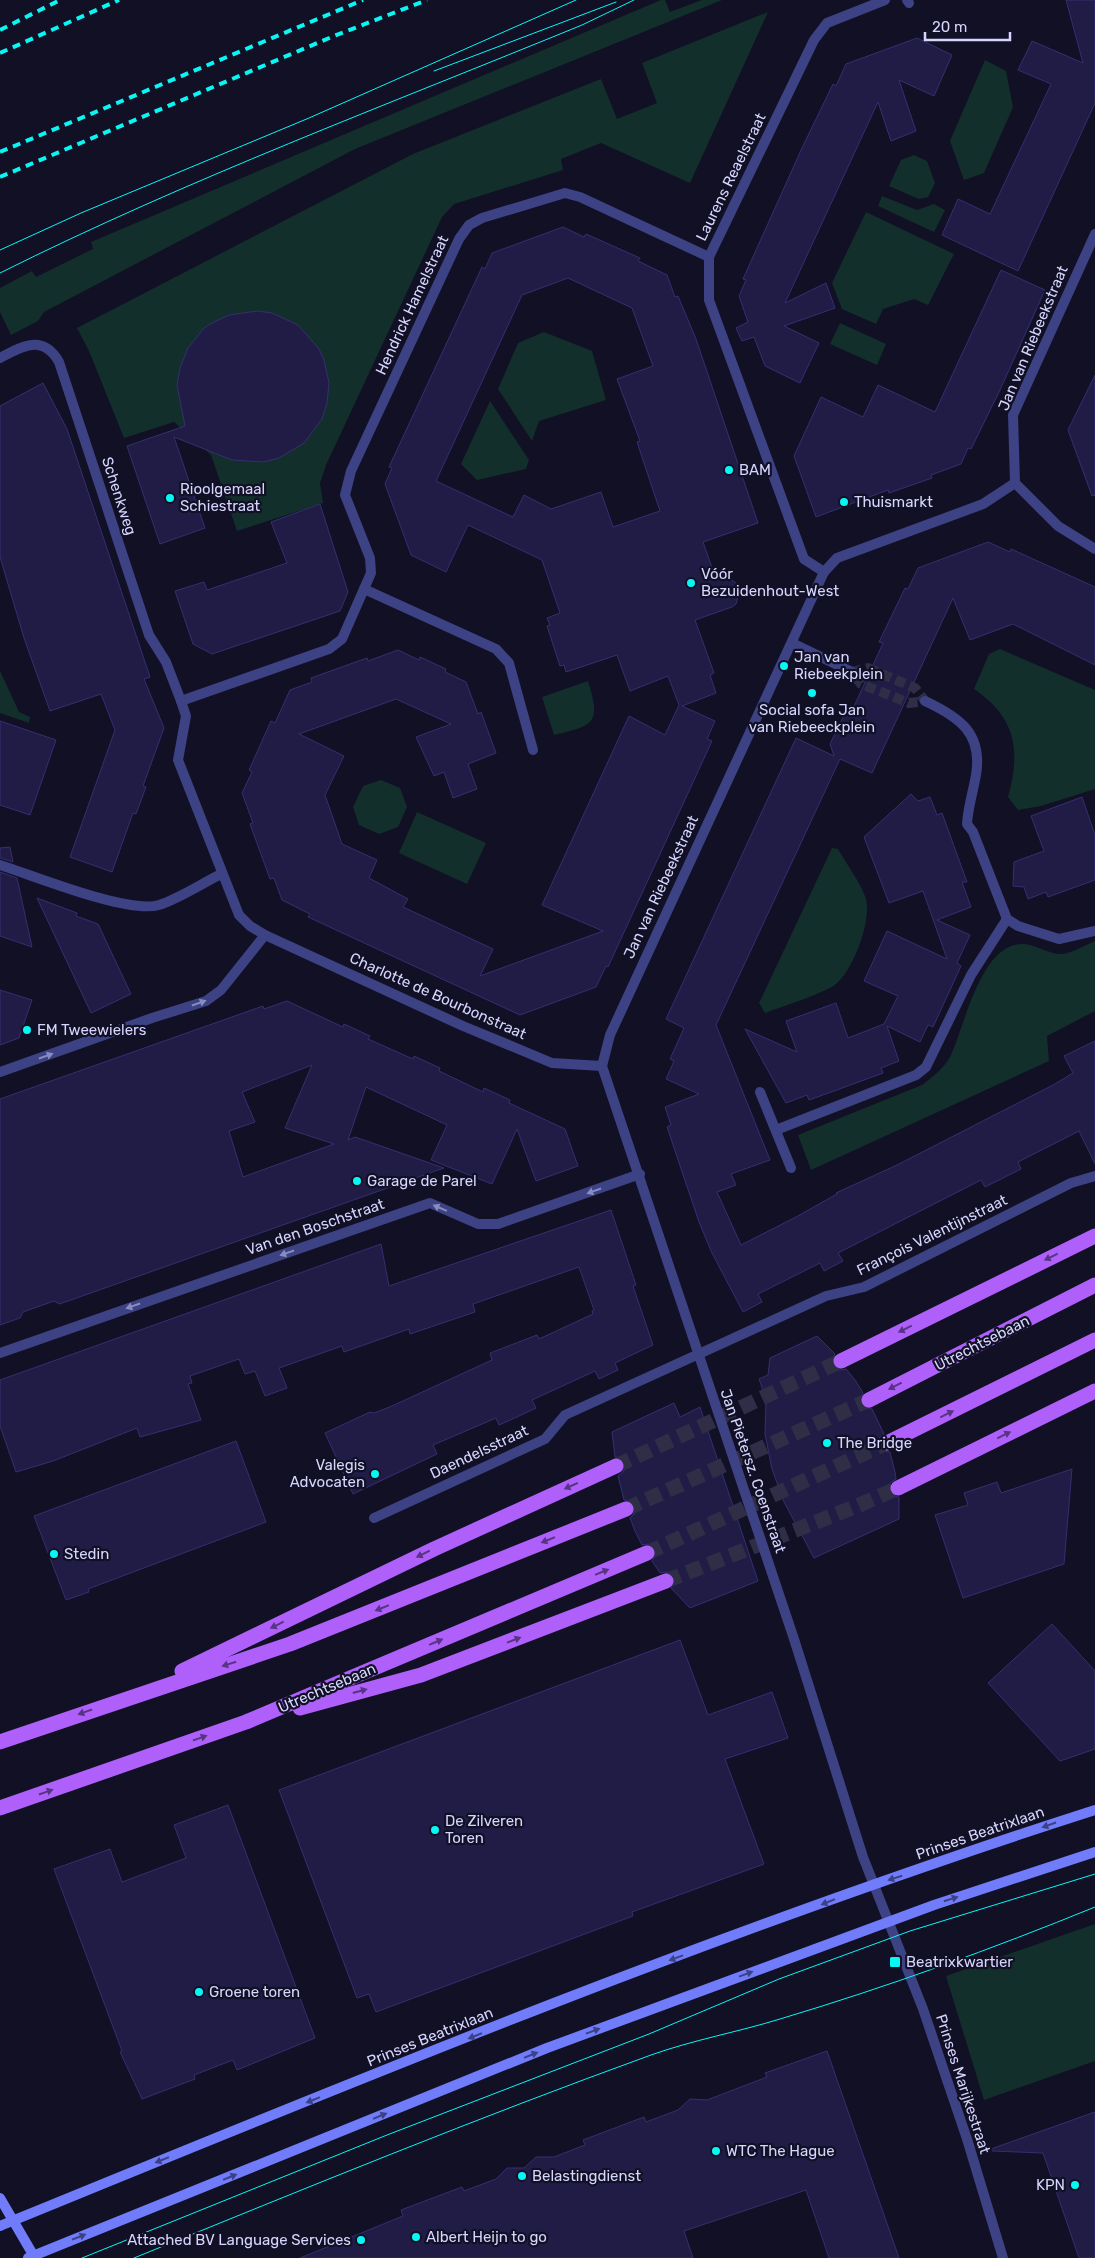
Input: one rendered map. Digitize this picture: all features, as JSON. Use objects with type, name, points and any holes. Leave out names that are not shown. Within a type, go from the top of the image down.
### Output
[{"type":"main road","points":[[841,1361],[1095,1236]]},
{"type":"main road","name":"Utrechtsebaan","points":[[869,1400],[1095,1285]]},
{"type":"main road","points":[[888,1443],[1095,1340]]},
{"type":"main road","points":[[898,1488],[1095,1391]]},
{"type":"main road","points":[[131,1696],[434,1549],[616,1466]]},
{"type":"main road","points":[[0,1742],[131,1696],[290,1644],[626,1509]]},
{"type":"main road","name":"Utrechtsebaan","points":[[0,1808],[246,1722],[647,1553]]},
{"type":"main road","points":[[246,1722],[421,1675],[666,1581]]},
{"type":"street","name":"Laurens Reaelstraat","points":[[824,572],[804,559],[764,446],[744,400],[709,300],[709,257],[814,40],[827,22],[885,0]]},
{"type":"street","name":"Hendrick Hamelstraat","points":[[182,701],[329,649],[342,639],[371,573],[370,558],[345,495],[351,471],[459,239],[469,225],[482,218],[565,193],[580,197],[709,257]]},
{"type":"street","name":"Jan van Riebeekstraat","points":[[1015,483],[1013,415],[1095,234]]},
{"type":"street","name":"Schenkweg","points":[[0,358],[25,344],[42,345],[55,354],[59,362],[149,635],[166,662],[182,701],[186,716],[178,760],[221,874]]},
{"type":"street","points":[[852,672],[792,643],[824,572],[837,558],[983,504],[1015,483],[1058,526],[1095,550]]},
{"type":"street","points":[[364,590],[496,649],[508,663],[534,750]]},
{"type":"street","name":"Jan van Riebeekstraat","points":[[602,1066],[610,1035],[753,723],[792,643]]},
{"type":"street","points":[[925,701],[958,719],[968,730],[978,752],[967,824],[973,832],[1007,919],[1018,926],[1059,939],[1095,931]]},
{"type":"street","points":[[0,865],[124,905],[145,907],[160,904],[221,874]]},
{"type":"street","name":"Charlotte de Bourbonstraat","points":[[221,874],[239,915],[265,935],[463,1026],[552,1063],[602,1066]]},
{"type":"street","points":[[776,1130],[916,1075],[926,1067],[971,975],[1007,919]]},
{"type":"street","points":[[0,1072],[152,1018],[206,1001],[222,990],[265,935]]},
{"type":"street","name":"Jan Pietersz. Coenstraat","points":[[602,1066],[640,1174],[794,1639],[863,1857],[874,1885]]},
{"type":"street","points":[[760,1092],[791,1168]]},
{"type":"street","name":"Van den Boschstraat","points":[[0,1353],[430,1203],[478,1224],[498,1224],[640,1174]]},
{"type":"street","name":"François Valentijnstraat","points":[[699,1354],[826,1296],[864,1287],[1071,1182],[1095,1176]]},
{"type":"street","name":"Daendelsstraat","points":[[374,1518],[545,1438],[565,1415],[699,1354]]},
{"type":"street","name":"Prinses Beatrixlaan","points":[[0,2226],[616,1980],[874,1885],[1095,1810]]},
{"type":"street","points":[[0,2198],[32,2257],[548,2048],[888,1922],[1095,1852]]},
{"type":"street","points":[[874,1885],[888,1922]]},
{"type":"street","name":"Prinses Marijkestraat","points":[[888,1922],[929,2028],[967,2140],[1002,2258]]},
{"type":"green space","points":[[661,0],[665,0],[670,12],[702,0],[722,0],[355,149],[44,312],[38,321],[11,335],[0,312],[0,288],[32,271],[36,277],[93,249],[91,242]]},
{"type":"green space","points":[[768,12],[690,183],[601,143],[561,159],[563,170],[454,204],[442,217],[326,465],[320,483],[323,503],[237,531],[211,455],[174,422],[124,438],[89,351],[77,328],[413,154],[601,79],[617,119],[657,103],[642,63]]},
{"type":"green space","points":[[985,60],[1006,71],[1013,107],[984,173],[964,180],[950,141]]},
{"type":"green space","points":[[914,155],[927,161],[935,183],[928,197],[919,199],[889,186],[901,160]]},
{"type":"green space","points":[[882,196],[917,210],[934,204],[945,210],[934,232],[878,206]]},
{"type":"green space","points":[[866,212],[954,254],[928,305],[914,299],[883,309],[876,324],[842,309],[832,283]]},
{"type":"green space","points":[[840,323],[886,344],[877,365],[830,344]]},
{"type":"green space","points":[[544,332],[592,351],[606,400],[539,421],[532,441],[498,389],[518,343]]},
{"type":"green space","points":[[490,401],[529,460],[526,469],[477,480],[461,464]]},
{"type":"green space","points":[[1000,649],[1095,690],[1095,789],[1041,806],[1018,810],[1008,797],[1014,765],[1012,736],[1007,723],[999,711],[974,689],[989,654]]},
{"type":"green space","points":[[0,671],[19,712],[30,717],[29,723],[0,713]]},
{"type":"green space","points":[[588,681],[594,706],[594,714],[591,720],[586,725],[554,735],[542,697]]},
{"type":"green space","points":[[381,780],[400,788],[407,807],[398,827],[379,834],[359,825],[353,807],[363,786]]},
{"type":"green space","points":[[417,812],[486,843],[467,884],[399,853]]},
{"type":"green space","points":[[832,848],[838,849],[866,899],[866,921],[858,948],[845,973],[830,988],[765,1013],[759,1003]]},
{"type":"green space","points":[[1095,941],[1095,1011],[1047,1036],[1049,1061],[811,1170],[798,1135],[922,1085],[938,1072],[951,1055],[981,979],[999,953],[1011,946],[1024,944],[1053,953],[1063,954]]},
{"type":"green space","points":[[1095,1924],[1095,2061],[984,2100],[946,1976]]},
{"type":"building","points":[[1066,0],[1095,0],[1095,103],[1018,271],[942,235],[958,199],[990,214],[1051,84],[1018,70],[1032,41],[1083,63]]},
{"type":"building","points":[[917,38],[952,55],[934,96],[899,80],[916,131],[891,141],[878,102],[785,303],[826,283],[835,308],[784,326],[819,343],[800,383],[765,366],[754,337],[742,341],[736,328],[748,322],[739,296],[746,280],[743,279],[802,148],[833,84],[836,86],[846,64]]},
{"type":"building","points":[[563,227],[584,237],[586,234],[640,258],[638,261],[667,275],[675,297],[678,296],[696,339],[758,523],[703,542],[715,576],[732,580],[736,583],[739,593],[736,604],[732,607],[695,620],[714,673],[710,675],[716,693],[682,706],[715,721],[707,739],[712,741],[608,967],[606,966],[596,987],[520,1015],[308,917],[310,914],[282,900],[274,878],[270,879],[250,824],[253,823],[242,793],[252,772],[249,770],[271,721],[275,723],[290,690],[312,682],[311,678],[367,658],[368,661],[398,650],[419,660],[420,657],[446,669],[445,672],[466,682],[478,714],[481,712],[496,753],[468,764],[477,789],[453,798],[444,772],[434,776],[416,737],[451,724],[396,699],[299,734],[344,756],[325,795],[342,844],[377,860],[369,878],[408,899],[403,907],[493,949],[480,976],[603,931],[542,905],[629,716],[665,735],[679,705],[668,676],[630,691],[617,655],[566,672],[564,665],[560,666],[547,626],[550,625],[547,618],[560,613],[542,560],[468,525],[446,572],[411,555],[385,484],[392,468],[389,467],[482,267],[485,269],[492,253]],"holes":[[[568,278],[632,308],[653,366],[617,379],[640,441],[637,442],[660,511],[613,527],[601,492],[551,509],[524,495],[513,517],[436,481],[522,295]]]},
{"type":"building","points":[[1001,270],[1045,290],[1000,390],[971,449],[968,448],[961,464],[931,475],[932,478],[889,493],[888,490],[816,517],[794,456],[821,397],[863,417],[878,385],[935,412]]},
{"type":"building","points":[[257,311],[272,313],[298,325],[319,349],[324,360],[329,383],[327,403],[322,419],[304,443],[279,458],[263,462],[232,460],[174,437],[205,528],[160,544],[127,446],[185,426],[177,385],[180,368],[188,348],[204,328],[216,321],[229,315]]},
{"type":"building","points":[[1095,375],[1095,495],[1092,496],[1068,430]]},
{"type":"building","points":[[43,383],[67,429],[150,677],[144,679],[164,728],[143,786],[146,787],[136,814],[133,813],[112,872],[70,857],[115,730],[101,694],[50,711],[24,638],[0,557],[0,406]]},
{"type":"building","points":[[320,504],[348,592],[340,611],[212,654],[193,644],[175,591],[204,582],[207,590],[287,563],[271,522]]},
{"type":"building","points":[[988,542],[1010,552],[1011,549],[1095,587],[1095,665],[1013,624],[970,640],[953,598],[872,773],[840,759],[716,1025],[770,1160],[731,1174],[736,1185],[717,1192],[741,1245],[796,1217],[836,1193],[897,1165],[1055,1084],[1073,1073],[1064,1056],[1095,1041],[1095,1164],[1079,1131],[1018,1162],[1021,1169],[985,1187],[981,1180],[838,1253],[843,1261],[824,1271],[820,1263],[758,1294],[762,1302],[743,1312],[712,1253],[699,1222],[667,1127],[671,1125],[665,1107],[699,1094],[666,1079],[674,1061],[670,1059],[684,1028],[666,1019],[796,738],[834,756],[830,744],[846,711],[851,713],[883,643],[879,642],[905,588],[908,589],[918,568]]},
{"type":"building","points":[[0,721],[56,740],[30,815],[0,805]]},
{"type":"building","points":[[911,794],[918,801],[930,797],[937,815],[942,813],[967,882],[962,882],[971,907],[937,920],[970,935],[957,963],[961,966],[933,1027],[928,1025],[920,1042],[887,1026],[899,1061],[881,1068],[883,1073],[809,1100],[807,1095],[786,1103],[745,1029],[797,1052],[786,1021],[836,1003],[848,1038],[884,1024],[898,996],[864,981],[887,931],[947,959],[923,891],[889,903],[864,837]]},
{"type":"building","points":[[1082,797],[1095,835],[1095,880],[1048,897],[1046,892],[1028,899],[1024,887],[1013,886],[1014,862],[1044,851],[1031,816]]},
{"type":"building","points":[[10,847],[13,862],[0,858],[0,848]]},
{"type":"building","points":[[0,872],[17,878],[32,947],[0,936]]},
{"type":"building","points":[[37,898],[77,913],[76,916],[98,924],[131,994],[91,1013]]},
{"type":"building","points":[[0,990],[32,1000],[19,1038],[0,1045]]},
{"type":"building","points":[[287,1001],[343,1027],[344,1024],[370,1036],[368,1039],[413,1059],[414,1056],[440,1068],[439,1071],[483,1092],[484,1088],[510,1100],[509,1103],[565,1129],[578,1166],[536,1181],[517,1129],[492,1184],[431,1160],[447,1125],[366,1087],[348,1140],[355,1137],[444,1168],[71,1300],[59,1304],[54,1301],[23,1312],[20,1318],[0,1325],[0,1099],[263,1006],[264,1009]],"holes":[[[312,1065],[285,1128],[334,1144],[243,1177],[229,1131],[255,1122],[242,1092]]]},
{"type":"building","points":[[611,1210],[636,1285],[633,1286],[653,1345],[615,1363],[618,1370],[599,1379],[595,1371],[532,1400],[536,1408],[517,1417],[499,1425],[496,1418],[433,1445],[437,1454],[353,1494],[325,1433],[370,1412],[374,1413],[392,1406],[492,1360],[490,1353],[537,1335],[539,1339],[593,1314],[592,1311],[594,1310],[579,1267],[473,1304],[475,1312],[410,1334],[409,1329],[344,1352],[342,1346],[279,1368],[287,1388],[265,1396],[255,1371],[245,1374],[239,1359],[190,1376],[192,1383],[188,1384],[201,1420],[140,1437],[137,1428],[53,1461],[16,1472],[0,1426],[0,1380],[381,1244],[389,1286]]},
{"type":"building","name":"The Bridge","points":[[817,1336],[835,1354],[832,1360],[833,1366],[840,1370],[846,1369],[855,1380],[863,1393],[860,1399],[861,1405],[864,1408],[872,1409],[884,1434],[879,1438],[878,1447],[882,1451],[890,1452],[896,1479],[890,1483],[889,1492],[893,1496],[899,1497],[899,1519],[814,1558],[784,1502],[772,1469],[765,1434],[766,1399],[759,1379],[768,1375],[770,1358]]},
{"type":"building","points":[[674,1403],[680,1417],[700,1407],[758,1581],[690,1608],[671,1588],[675,1582],[672,1574],[667,1572],[660,1573],[652,1561],[656,1555],[655,1549],[649,1544],[642,1545],[635,1531],[630,1518],[634,1514],[635,1506],[631,1501],[624,1500],[618,1476],[624,1471],[625,1463],[621,1458],[615,1457],[612,1432]]},
{"type":"building","points":[[236,1441],[266,1522],[88,1589],[89,1592],[66,1600],[34,1516]]},
{"type":"building","points":[[1072,1469],[1064,1564],[963,1598],[935,1515],[968,1505],[964,1493],[997,1482],[1001,1493]]},
{"type":"building","points":[[1052,1624],[1095,1671],[1095,1749],[1060,1761],[988,1683]]},
{"type":"building","name":"De Zilveren Toren","points":[[680,1640],[708,1715],[772,1692],[788,1738],[725,1759],[764,1864],[632,1912],[633,1916],[376,2012],[369,1994],[357,1998],[279,1790]]},
{"type":"building","name":"Groene toren","points":[[228,1805],[315,2038],[237,2070],[233,2060],[194,2075],[195,2079],[142,2099],[120,2052],[122,2051],[54,1869],[110,1849],[122,1882],[186,1858],[174,1825]]},
{"type":"building","name":"WTC The Hague","points":[[827,2051],[899,2258],[829,2258],[806,2190],[684,2231],[693,2258],[300,2258],[403,2216],[401,2210],[462,2187],[464,2191],[496,2179],[507,2168],[524,2168],[536,2157],[554,2157],[585,2145],[583,2140],[644,2117],[646,2122],[678,2110],[690,2099],[707,2100],[767,2077],[765,2073]]},
{"type":"building","name":"KPN","points":[[1095,2112],[1095,2258],[1079,2258],[1043,2153],[992,2151],[991,2149]]},
{"type":"tunnel","points":[[868,668],[915,688],[925,701],[909,703],[861,684],[852,672],[868,668]]},
{"type":"tunnel","points":[[616,1466],[841,1361]]},
{"type":"tunnel","points":[[626,1509],[869,1400]]},
{"type":"tunnel","points":[[647,1553],[887,1443]]},
{"type":"tunnel","points":[[666,1581],[898,1488]]},
{"type":"tram line","points":[[0,250],[81,213],[309,118],[576,0]]},
{"type":"tram line","points":[[0,273],[215,174],[582,25],[634,0]]},
{"type":"tram line","points":[[434,71],[616,2]]},
{"type":"tram line","points":[[82,2258],[387,2135],[649,2034],[779,1979],[910,1931],[1095,1874]]},
{"type":"tram line","points":[[134,2258],[456,2128],[651,2055],[764,2024],[900,1981],[1095,1907]]},
{"type":"railway","points":[[0,30],[60,0]]},
{"type":"railway","points":[[0,53],[119,0]]},
{"type":"railway","points":[[0,152],[363,0]]},
{"type":"railway","points":[[0,177],[334,36],[427,0]]},
{"type":"place","name":"BAM","points":[[729,470]]},
{"type":"place","name":"Rioolgemaal Schiestraat","points":[[170,498]]},
{"type":"place","name":"Thuismarkt","points":[[844,502]]},
{"type":"place","name":"Vóór Bezuidenhout-West","points":[[691,583]]},
{"type":"place","name":"Jan van Riebeekplein","points":[[784,666]]},
{"type":"place","name":"Social sofa Jan van Riebeeckplein","points":[[812,693]]},
{"type":"place","name":"FM Tweewielers","points":[[27,1030]]},
{"type":"place","name":"Garage de Parel","points":[[357,1181]]},
{"type":"place","name":"The Bridge","points":[[827,1443]]},
{"type":"place","name":"Valegis Advocaten","points":[[375,1474]]},
{"type":"place","name":"Stedin","points":[[54,1554]]},
{"type":"place","name":"De Zilveren Toren","points":[[435,1830]]},
{"type":"place","name":"Beatrixkwartier","points":[[895,1962]]},
{"type":"place","name":"Groene toren","points":[[199,1992]]},
{"type":"place","name":"WTC The Hague","points":[[716,2151]]},
{"type":"place","name":"Belastingdienst","points":[[522,2176]]},
{"type":"place","name":"KPN","points":[[1075,2185]]},
{"type":"place","name":"Albert Heijn to go","points":[[416,2237]]},
{"type":"place","name":"Attached BV Language Services","points":[[361,2240]]}]
